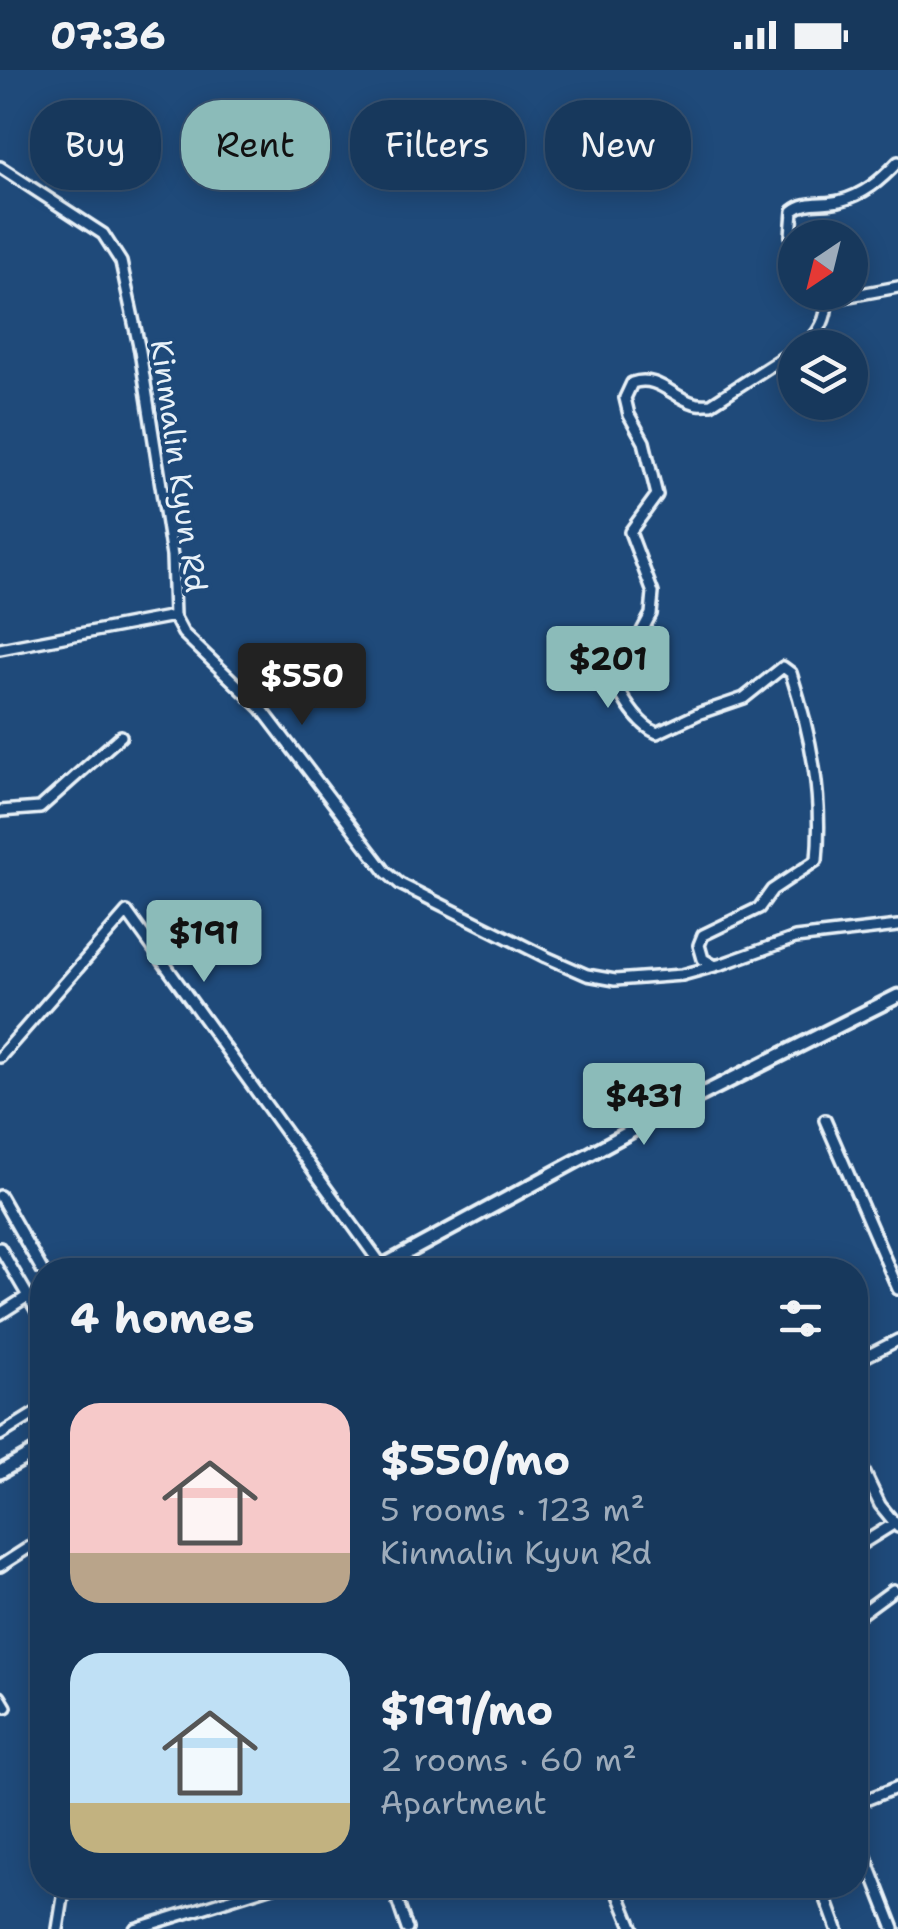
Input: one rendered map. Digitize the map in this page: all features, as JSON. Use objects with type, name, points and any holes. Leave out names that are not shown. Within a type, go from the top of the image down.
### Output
[{"type":"main road","points":[[401,1258],[665,1113],[898,996]]},
{"type":"main road","points":[[0,1472],[30,1455]]},
{"type":"street","points":[[792,220],[798,206],[838,202],[877,185],[898,162]]},
{"type":"street","name":"Kinmalin Kyun Rd","points":[[0,167],[103,234],[120,262],[140,351],[172,556],[174,616],[183,633],[262,708],[365,848],[400,884],[587,975],[615,980],[682,974],[795,938],[898,926]]},
{"type":"street","points":[[868,291],[898,287]]},
{"type":"street","points":[[715,966],[703,959],[699,945],[703,935],[759,908],[772,890],[816,860],[819,800],[815,760],[791,672],[783,667],[744,698],[700,712],[657,734],[625,702],[615,682],[651,614],[653,593],[630,532],[656,495],[644,442],[628,415],[625,398],[632,383],[641,380],[663,385],[694,404],[710,404],[778,361]]},
{"type":"street","points":[[0,648],[174,616]]},
{"type":"street","points":[[0,810],[40,808],[121,736]]},
{"type":"street","points":[[0,1056],[127,912],[373,1258]]},
{"type":"street","points":[[825,1120],[898,1289]]},
{"type":"street","points":[[0,1196],[35,1258]]},
{"type":"street","points":[[0,1248],[30,1299]]},
{"type":"street","points":[[0,1314],[28,1296]]},
{"type":"street","points":[[868,1355],[898,1340]]},
{"type":"street","points":[[0,1435],[30,1416]]},
{"type":"street","points":[[868,1481],[896,1525],[868,1541]]},
{"type":"street","points":[[0,1566],[30,1547]]},
{"type":"street","points":[[868,1609],[896,1591]]},
{"type":"street","points":[[868,1799],[898,1788]]},
{"type":"street","points":[[868,1872],[894,1929]]},
{"type":"street","points":[[58,1929],[63,1898]]},
{"type":"street","points":[[135,1929],[234,1898]]},
{"type":"street","points":[[396,1898],[407,1929]]},
{"type":"street","points":[[620,1898],[633,1929]]},
{"type":"street","points":[[826,1898],[837,1929]]},
{"type":"street","points":[[884,1903],[898,1899]]}]
